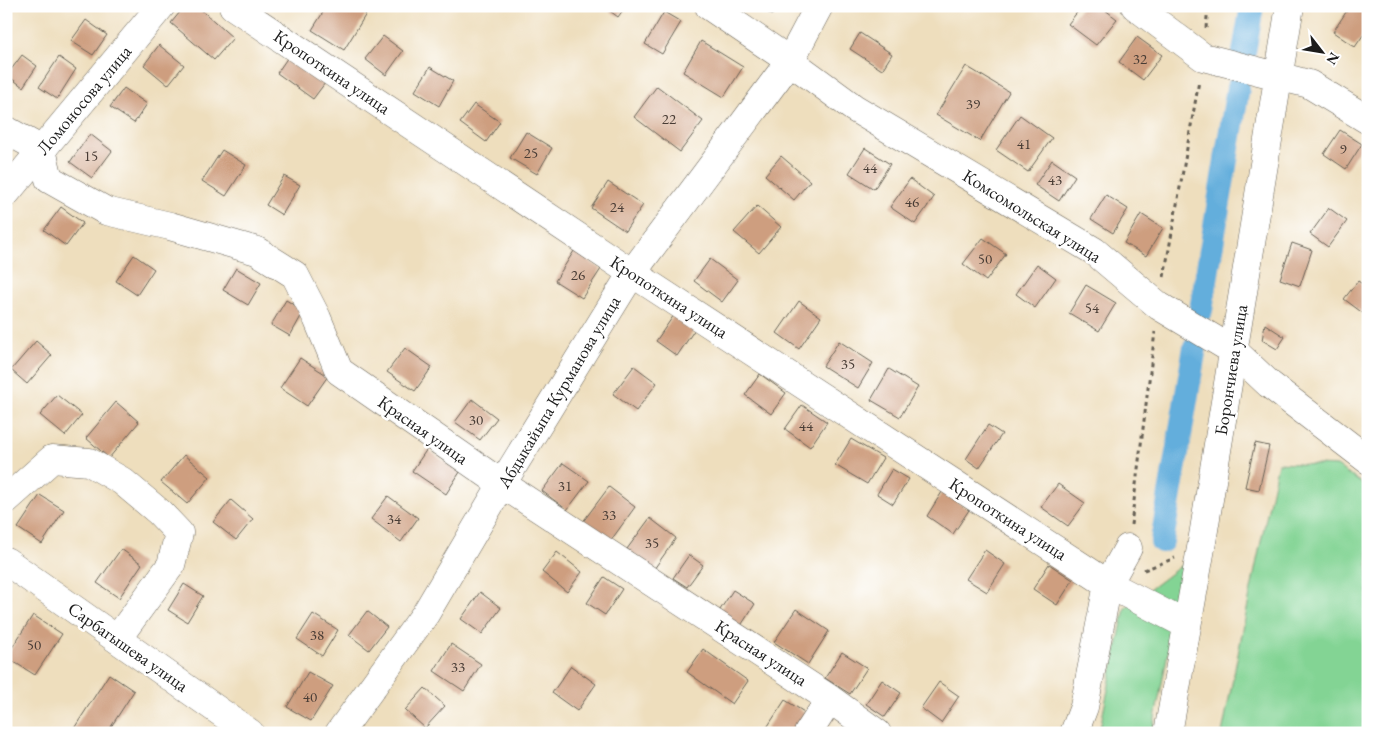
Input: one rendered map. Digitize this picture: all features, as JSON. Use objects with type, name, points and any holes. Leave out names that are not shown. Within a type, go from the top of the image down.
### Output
[{"type":"street","name":"Ломоносова улица","points":[[6,192],[161,6]]},
{"type":"street","name":"Кропоткина улица","points":[[233,6],[632,273],[1108,584],[1187,625]]},
{"type":"street","name":"Комсомольская улица","points":[[709,6],[790,61],[854,108],[1094,251],[1159,306],[1234,351],[1269,384],[1368,460]]},
{"type":"street","name":"Абдыкайыпа Курманова улица","points":[[339,733],[426,613],[502,484],[632,273],[790,61],[819,6]]},
{"type":"street","points":[[1135,6],[1203,58],[1309,84],[1368,120]]},
{"type":"street","name":"Борончиева улица","points":[[1168,733],[1201,548],[1290,6]]},
{"type":"street","points":[[6,130],[42,150]]},
{"type":"street","name":"Красная улица","points":[[42,150],[49,179],[106,211],[170,226],[257,251],[295,275],[317,318],[339,372],[502,484],[830,699],[877,733]]},
{"type":"street","points":[[6,500],[52,459],[89,462],[122,481],[160,512],[179,533],[171,565],[117,639]]},
{"type":"street","points":[[1074,733],[1084,707],[1108,584],[1128,548]]},
{"type":"street","name":"Сарбагышева улица","points":[[6,561],[250,733]]},
{"type":"street","points":[[808,733],[830,699]]},
{"type":"path","points":[[1142,571],[1201,548]]},
{"type":"green space","points":[[1278,463],[1337,466],[1368,488],[1368,733],[1222,733]]},
{"type":"green space","points":[[1186,562],[1152,733],[1099,733],[1125,608]]},
{"type":"building","points":[[185,6],[197,6],[233,38],[214,60],[171,23]]},
{"type":"building","points":[[327,6],[354,6],[366,14],[344,50],[312,30]]},
{"type":"building","points":[[603,6],[626,6],[618,17]]},
{"type":"building","points":[[758,6],[777,6],[772,15]]},
{"type":"building","points":[[1082,6],[1100,6],[1117,19],[1096,45],[1068,24]]},
{"type":"building","points":[[1350,6],[1356,6],[1368,15],[1368,28],[1355,47],[1333,32]]},
{"type":"building","points":[[664,12],[681,22],[662,54],[645,44]]},
{"type":"building","points":[[86,20],[107,35],[93,55],[71,41]]},
{"type":"building","points":[[860,33],[892,54],[882,70],[850,49]]},
{"type":"building","points":[[383,36],[403,51],[386,75],[365,59]]},
{"type":"building","points":[[1137,37],[1162,55],[1143,80],[1119,62]]},
{"type":"building","points":[[701,41],[743,67],[724,97],[683,72]]},
{"type":"building","points":[[159,45],[184,65],[168,85],[144,65]]},
{"type":"building","points":[[22,55],[37,66],[23,87],[7,75]]},
{"type":"building","points":[[59,57],[76,69],[57,99],[39,87]]},
{"type":"building","points":[[288,57],[325,83],[313,99],[277,73]]},
{"type":"building","points":[[966,66],[1009,92],[980,141],[936,115]]},
{"type":"building","points":[[430,67],[453,81],[439,106],[415,91]]},
{"type":"building","points":[[657,86],[703,121],[680,152],[634,117]]},
{"type":"building","points":[[124,88],[147,104],[134,123],[110,107]]},
{"type":"building","points":[[474,104],[500,122],[486,142],[460,123]]},
{"type":"building","points":[[1020,115],[1052,138],[1028,172],[996,150]]},
{"type":"building","points":[[1340,130],[1362,144],[1346,169],[1324,154]]},
{"type":"building","points":[[526,132],[552,148],[537,174],[510,158]]},
{"type":"building","points":[[90,134],[112,151],[92,178],[70,162]]},
{"type":"building","points":[[865,148],[890,164],[874,189],[849,173]]},
{"type":"building","points":[[222,150],[246,165],[226,196],[202,181]]},
{"type":"building","points":[[781,156],[810,181],[794,200],[765,175]]},
{"type":"building","points":[[1052,160],[1075,176],[1059,201],[1035,185]]},
{"type":"building","points":[[284,176],[300,185],[282,215],[266,205]]},
{"type":"building","points":[[910,179],[934,197],[915,224],[890,207]]},
{"type":"building","points":[[608,182],[643,205],[625,231],[591,208]]},
{"type":"building","points":[[1106,195],[1128,209],[1113,233],[1091,219]]},
{"type":"building","points":[[757,206],[781,227],[759,253],[734,232]]},
{"type":"building","points":[[61,207],[83,223],[66,246],[44,230]]},
{"type":"building","points":[[1329,208],[1347,221],[1328,247],[1310,234]]},
{"type":"building","points":[[1141,214],[1163,228],[1146,256],[1124,243]]},
{"type":"building","points":[[983,238],[1006,254],[986,281],[963,264]]},
{"type":"building","points":[[1292,243],[1312,250],[1300,286],[1280,279]]},
{"type":"building","points":[[574,251],[601,269],[582,298],[555,281]]},
{"type":"building","points":[[134,255],[154,269],[137,295],[116,281]]},
{"type":"building","points":[[710,259],[738,280],[722,302],[694,281]]},
{"type":"building","points":[[1037,264],[1056,278],[1035,308],[1016,294]]},
{"type":"building","points":[[236,268],[261,283],[248,305],[223,290]]},
{"type":"building","points":[[1358,281],[1368,288],[1368,317],[1344,299]]},
{"type":"building","points":[[1086,285],[1116,303],[1099,331],[1069,313]]},
{"type":"building","points":[[286,300],[304,311],[290,336],[271,325]]},
{"type":"building","points":[[799,301],[821,317],[799,349],[777,333]]},
{"type":"building","points":[[674,315],[695,329],[677,356],[656,341]]},
{"type":"building","points":[[1265,324],[1285,337],[1277,349],[1262,340]]},
{"type":"building","points":[[36,341],[52,355],[27,384],[11,370]]},
{"type":"building","points":[[839,341],[873,363],[858,388],[823,366]]},
{"type":"building","points":[[405,348],[432,367],[415,391],[387,372]]},
{"type":"building","points":[[300,358],[328,376],[307,406],[280,388]]},
{"type":"building","points":[[634,366],[657,383],[636,411],[613,394]]},
{"type":"building","points":[[889,369],[918,387],[900,417],[871,400]]},
{"type":"building","points":[[760,374],[786,393],[771,414],[745,395]]},
{"type":"building","points":[[57,395],[82,415],[65,436],[40,415]]},
{"type":"building","points":[[472,399],[497,418],[480,440],[455,422]]},
{"type":"building","points":[[116,402],[139,422],[109,458],[86,438]]},
{"type":"building","points":[[802,405],[827,422],[810,447],[785,429]]},
{"type":"building","points":[[988,425],[1002,434],[979,468],[966,459]]},
{"type":"building","points":[[851,439],[883,458],[867,484],[835,465]]},
{"type":"building","points":[[1255,443],[1269,446],[1259,490],[1245,487]]},
{"type":"building","points":[[427,449],[460,472],[446,494],[412,471]]},
{"type":"building","points":[[184,455],[210,477],[187,504],[161,482]]},
{"type":"building","points":[[563,463],[589,481],[567,510],[542,491]]},
{"type":"building","points":[[892,469],[909,479],[893,504],[877,494]]},
{"type":"building","points":[[1058,484],[1085,503],[1068,526],[1041,507]]},
{"type":"building","points":[[609,487],[635,507],[609,543],[582,523]]},
{"type":"building","points":[[942,492],[969,510],[953,534],[927,516]]},
{"type":"building","points":[[40,495],[64,510],[42,544],[18,528]]},
{"type":"building","points":[[388,496],[418,518],[401,542],[371,519]]},
{"type":"building","points":[[231,500],[253,519],[236,540],[213,522]]},
{"type":"building","points":[[650,518],[676,538],[654,569],[627,549]]},
{"type":"building","points":[[121,549],[142,564],[119,598],[97,583]]},
{"type":"building","points":[[985,550],[1005,564],[987,592],[966,579]]},
{"type":"building","points":[[557,552],[582,572],[567,592],[542,572]]},
{"type":"building","points":[[689,555],[703,565],[687,587],[673,578]]},
{"type":"building","points":[[1049,564],[1073,580],[1057,605],[1033,589]]},
{"type":"building","points":[[604,577],[622,589],[605,615],[587,603]]},
{"type":"building","points":[[184,584],[203,596],[187,622],[168,610]]},
{"type":"building","points":[[733,590],[755,604],[740,627],[718,613]]},
{"type":"building","points":[[480,592],[501,608],[482,634],[461,619]]},
{"type":"building","points":[[796,609],[829,631],[808,664],[774,642]]},
{"type":"building","points":[[367,611],[387,627],[369,650],[349,635]]},
{"type":"building","points":[[313,614],[338,630],[322,656],[297,639]]},
{"type":"building","points":[[33,615],[62,634],[35,675],[6,657]]},
{"type":"building","points":[[451,644],[481,664],[464,691],[434,671]]},
{"type":"building","points":[[703,649],[748,681],[732,704],[687,672]]},
{"type":"building","points":[[842,652],[867,668],[850,694],[825,678]]},
{"type":"building","points":[[571,666],[596,684],[577,711],[552,693]]},
{"type":"building","points":[[308,672],[333,686],[311,721],[287,707]]},
{"type":"building","points":[[109,674],[134,691],[107,733],[77,733],[73,730]]},
{"type":"building","points":[[882,680],[901,693],[885,717],[866,704]]},
{"type":"building","points":[[939,682],[959,696],[941,723],[921,708]]},
{"type":"building","points":[[425,688],[445,706],[425,728],[405,710]]},
{"type":"building","points":[[785,700],[809,715],[798,733],[772,733],[766,729]]},
{"type":"waterway","points":[[1244,52],[1252,6]]},
{"type":"waterway","points":[[1201,310],[1238,88]]},
{"type":"waterway","points":[[1162,541],[1195,347]]}]
